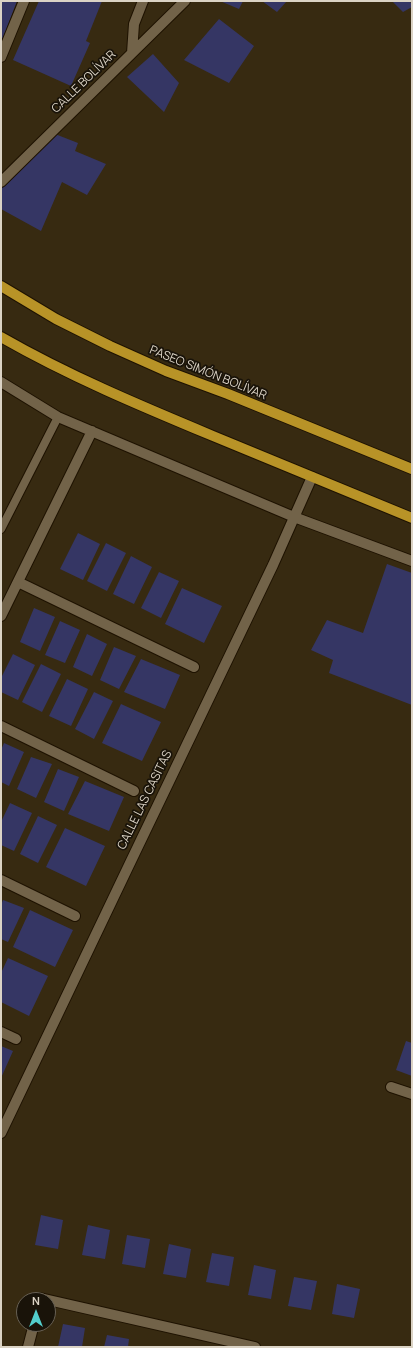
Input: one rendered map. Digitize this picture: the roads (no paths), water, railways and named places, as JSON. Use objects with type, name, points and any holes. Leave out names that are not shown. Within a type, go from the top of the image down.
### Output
[{"type":"main road","name":"PASEO SIMÓN BOLÍVAR","points":[[1,286],[56,319],[110,346],[166,371],[228,394],[412,469]]},
{"type":"main road","points":[[1,337],[102,389],[412,518]]},
{"type":"street","points":[[1,57],[24,1]]},
{"type":"street","points":[[132,53],[134,24],[143,1]]},
{"type":"street","name":"CALLE BOLÍVAR","points":[[1,182],[185,1]]},
{"type":"street","points":[[1,382],[58,417],[294,517],[412,561]]},
{"type":"street","points":[[1,616],[92,431]]},
{"type":"street","name":"CALLE LAS CASITAS","points":[[1,1133],[273,565],[312,477]]},
{"type":"street","points":[[18,582],[194,667]]},
{"type":"street","points":[[1,726],[134,791]]},
{"type":"street","points":[[1,880],[75,916]]},
{"type":"street","points":[[1,1032],[16,1039]]},
{"type":"street","points":[[391,1087],[412,1094]]},
{"type":"street","points":[[56,1302],[255,1347]]},
{"type":"street","points":[[28,1347],[32,1332]]},
{"type":"lane","points":[[1,529],[58,417]]}]
